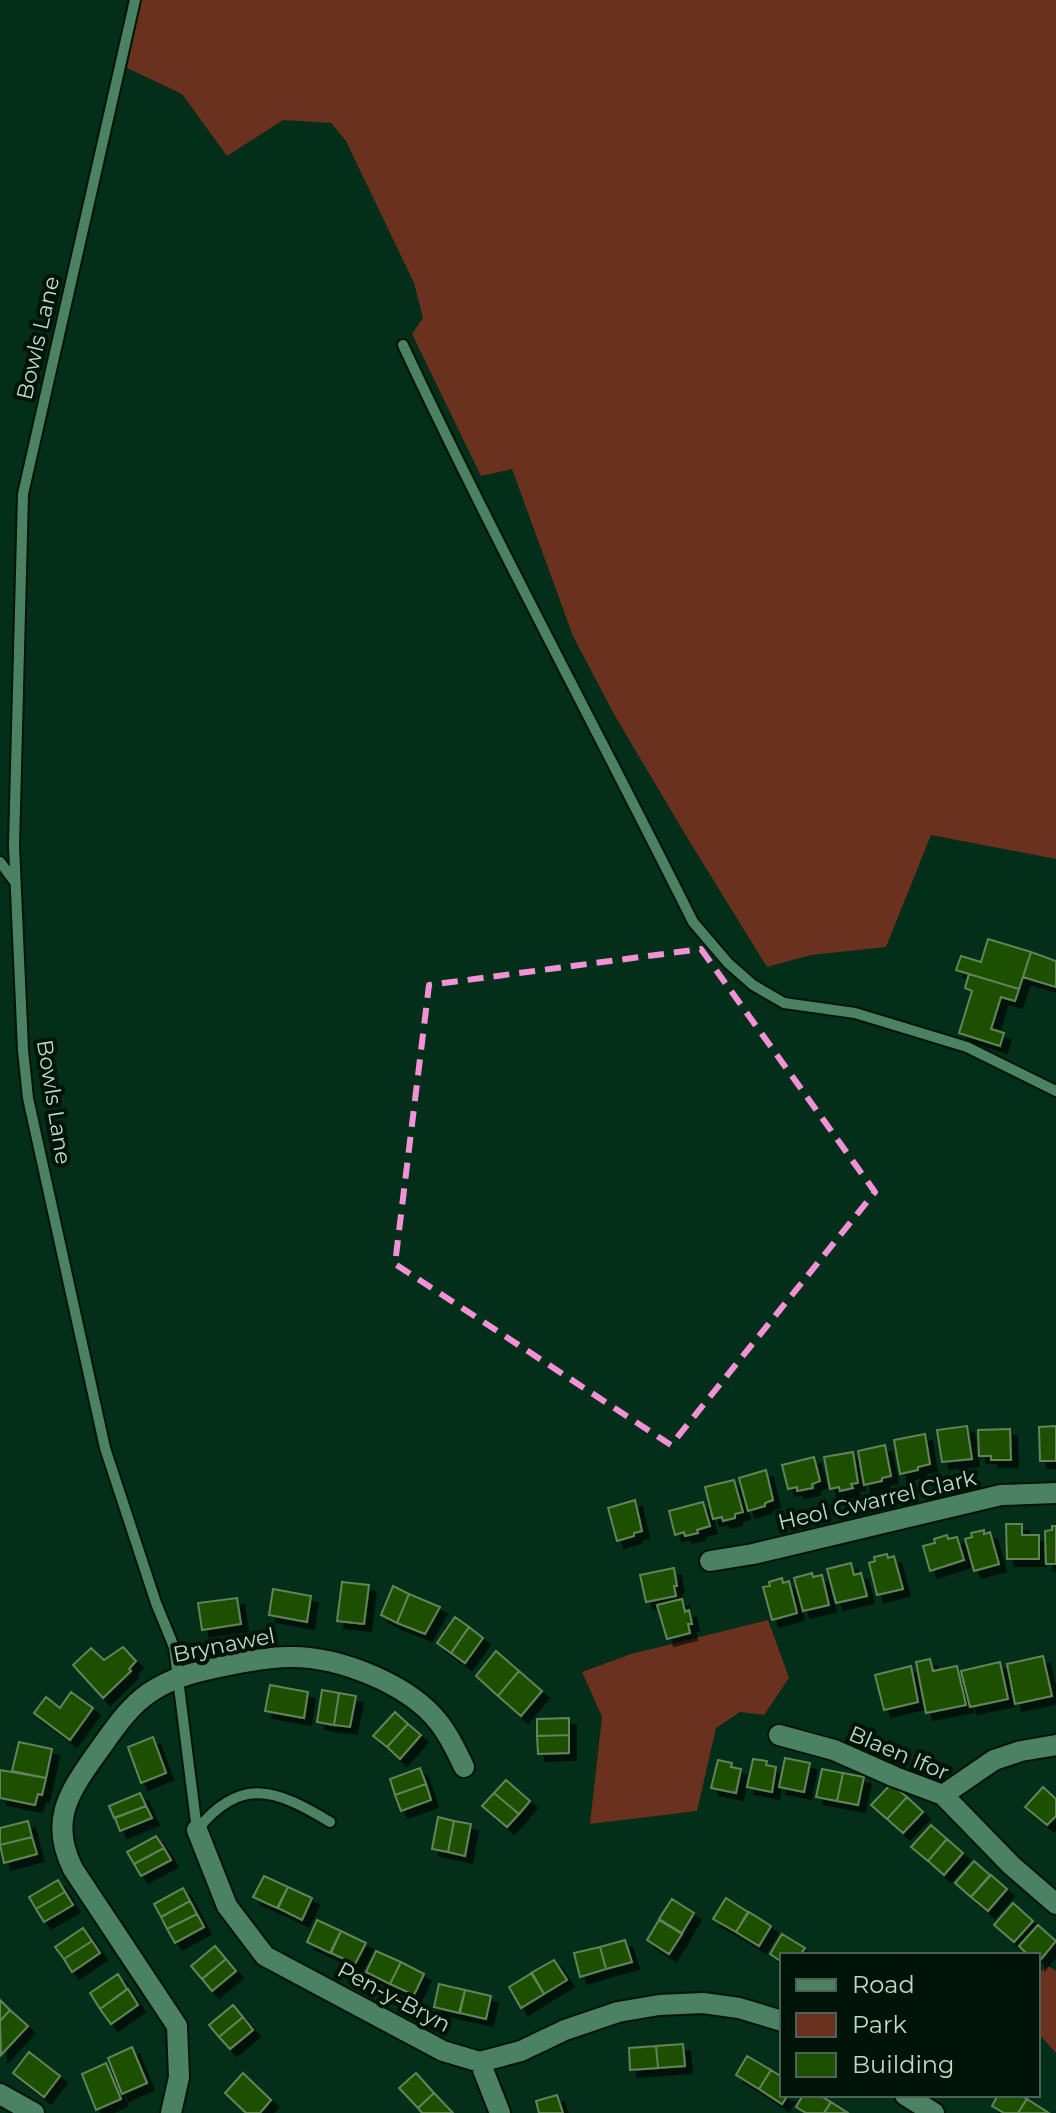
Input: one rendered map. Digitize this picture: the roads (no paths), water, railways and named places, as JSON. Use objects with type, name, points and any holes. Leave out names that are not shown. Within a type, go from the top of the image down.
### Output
[{"type":"street","name":"Heol Cwarrel Clark","points":[[710,1561],[765,1552],[1001,1495],[1056,1493]]},
{"type":"street","name":"Brynawel","points":[[171,2113],[179,2077],[177,2026],[73,1869],[63,1843],[62,1829],[68,1797],[131,1707],[178,1676],[264,1658],[292,1657],[342,1665],[398,1688],[420,1704],[438,1721],[464,1767]]},
{"type":"street","name":"Blaen Ifor","points":[[779,1735],[834,1750],[943,1795],[1011,1865],[1056,1904]]},
{"type":"street","points":[[943,1795],[994,1760],[1056,1745]]},
{"type":"street","name":"Pen-y-Bryn","points":[[197,1830],[227,1906],[265,1956],[443,2051],[480,2062]]},
{"type":"street","points":[[500,2113],[480,2062],[521,2051],[565,2030],[618,2012],[659,2005],[703,2003],[739,2008],[780,2020]]},
{"type":"street","points":[[0,2094],[34,2113]]},
{"type":"street","points":[[908,2097],[934,2113]]},
{"type":"lane","name":"Bowls Lane","points":[[135,0],[23,494],[14,846],[28,1098],[105,1448],[156,1603],[174,1647],[197,1830]]},
{"type":"lane","points":[[403,345],[450,447],[693,922],[705,938],[753,985],[784,1003],[855,1013],[967,1047],[1056,1091]]},
{"type":"lane","points":[[0,862],[16,883]]},
{"type":"lane","points":[[197,1830],[218,1806],[263,1793],[295,1801],[330,1822]]}]
